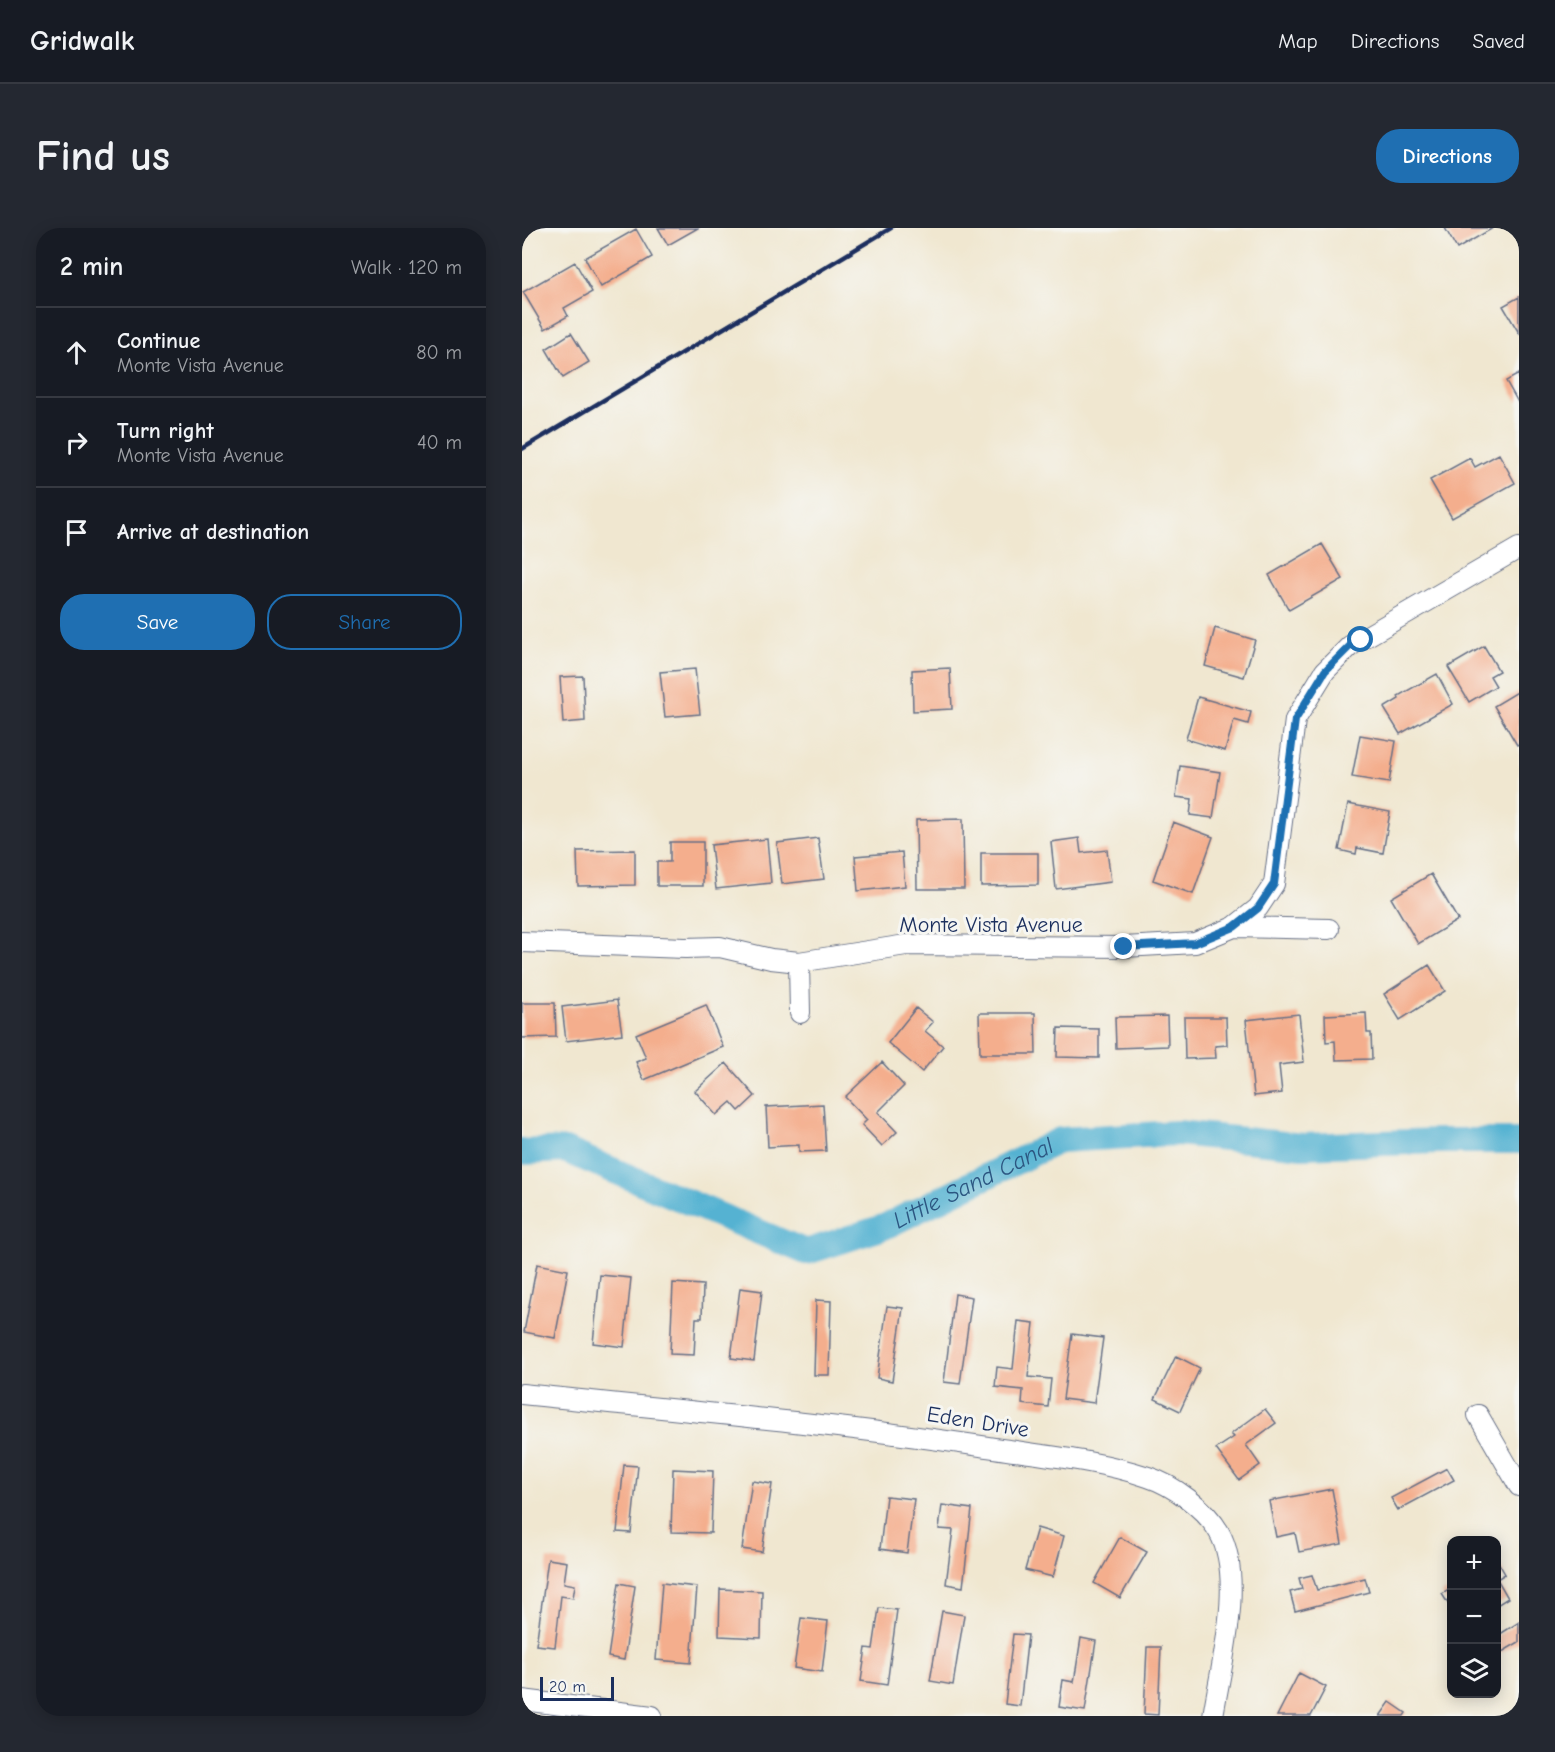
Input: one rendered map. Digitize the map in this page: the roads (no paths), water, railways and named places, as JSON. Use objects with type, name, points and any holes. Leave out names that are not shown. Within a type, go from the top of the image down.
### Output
[{"type":"street","name":"Monte Vista Avenue","points":[[522,942],[685,948],[720,947],[771,959],[799,962],[906,945],[1124,947],[1195,943],[1234,927],[1258,908],[1274,884],[1295,720],[1325,671],[1350,646],[1519,548]]},
{"type":"street","points":[[1234,927],[1329,929]]},
{"type":"street","points":[[799,962],[800,1013]]},
{"type":"street","name":"Eden Drive","points":[[522,1394],[901,1434],[1092,1463],[1149,1477],[1189,1498],[1218,1531],[1228,1555],[1230,1609],[1212,1716]]},
{"type":"street","points":[[1478,1415],[1519,1486]]},
{"type":"street","points":[[522,1701],[571,1711],[652,1716]]},
{"type":"waterway","name":"Little Sand Canal","points":[[522,1152],[565,1150],[806,1252],[884,1227],[1060,1140],[1178,1133],[1303,1146],[1438,1141],[1519,1141]]},
{"type":"railway","points":[[522,449],[891,228]]}]
